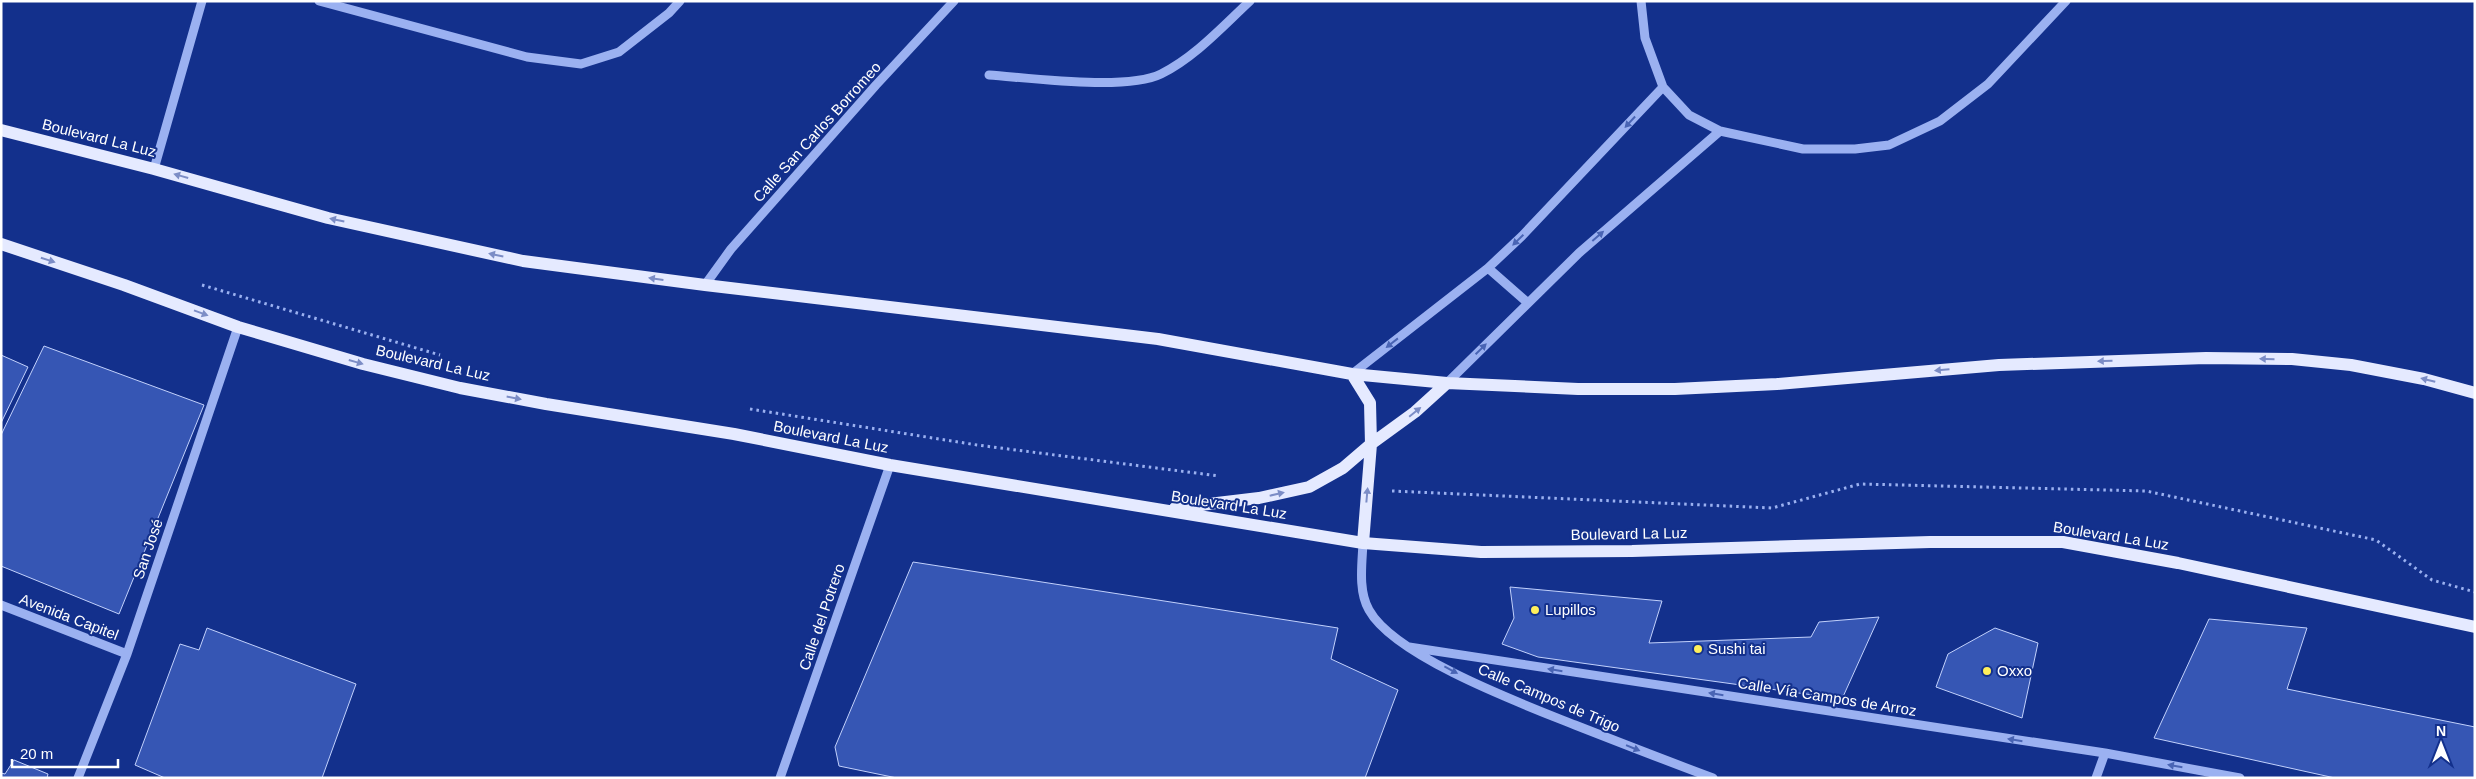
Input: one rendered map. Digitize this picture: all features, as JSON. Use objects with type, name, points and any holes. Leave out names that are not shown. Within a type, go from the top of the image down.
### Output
[{"type":"main road","name":"Boulevard La Luz","points":[[1,130],[154,169],[328,218],[522,261],[705,285],[1158,339],[1352,374],[1446,383],[1578,388],[1676,389],[1777,384],[1998,365],[2206,358],[2292,359],[2351,365],[2424,379],[2475,393]]},
{"type":"main road","name":"Boulevard La Luz","points":[[1,244],[124,285],[238,327],[364,364],[460,388],[546,404],[734,434],[890,465],[1364,543],[1490,552],[1632,551],[1930,542],[2064,542],[2178,563],[2475,627]]},
{"type":"main road","points":[[1352,374],[1370,403],[1371,444],[1364,543]]},
{"type":"main road","points":[[1160,509],[1259,498],[1309,487],[1343,468],[1371,444],[1415,412],[1446,383]]},
{"type":"street","points":[[154,169],[202,1]]},
{"type":"street","points":[[319,1],[528,57],[581,64],[619,52],[670,13],[680,1]]},
{"type":"street","name":"Calle San Carlos Borromeo","points":[[705,285],[731,249],[876,85],[954,1]]},
{"type":"street","points":[[989,75],[1118,83],[1143,80],[1159,75],[1181,62],[1250,1]]},
{"type":"street","points":[[1642,1],[1645,38],[1663,86],[1689,115],[1720,131],[1803,149],[1855,149],[1889,145],[1940,121],[1988,84],[2066,1]]},
{"type":"street","points":[[1352,374],[1488,268],[1522,236],[1663,86]]},
{"type":"street","points":[[1446,383],[1579,253],[1720,131]]},
{"type":"street","points":[[1488,268],[1528,303]]},
{"type":"street","name":"San José","points":[[78,778],[127,654],[238,327]]},
{"type":"street","name":"Calle del Potrero","points":[[780,778],[890,465]]},
{"type":"street","name":"Calle Campos de Trigo","points":[[1364,543],[1361,576],[1368,610],[1384,628],[1409,647],[1487,689],[1713,778]]},
{"type":"street","name":"Avenida Capitel","points":[[1,605],[127,654]]},
{"type":"street","name":"Calle Vía Campos de Arroz","points":[[1409,647],[2105,753],[2240,778]]},
{"type":"street","points":[[2096,778],[2105,753]]},
{"type":"path","points":[[201,284],[443,356]]},
{"type":"path","points":[[743,408],[977,445],[1221,476]]},
{"type":"path","points":[[1368,489],[1772,508],[1860,484],[2146,491],[2376,540],[2432,580],[2475,592]]},
{"type":"building","points":[[44,346],[204,405],[119,614],[1,566],[1,435]]},
{"type":"building","points":[[1,355],[28,367],[1,423]]},
{"type":"building","points":[[913,562],[1338,628],[1331,659],[1398,690],[1365,778],[897,778],[839,766],[835,747]]},
{"type":"building","points":[[1510,587],[1662,601],[1649,643],[1811,637],[1819,622],[1879,617],[1842,699],[1538,657],[1502,644],[1514,618]]},
{"type":"building","points":[[2209,619],[2307,628],[2287,689],[2475,727],[2475,778],[2335,778],[2154,738]]},
{"type":"building","points":[[207,628],[356,684],[322,778],[165,778],[135,765],[180,644],[199,650]]},
{"type":"building","name":"Oxxo","points":[[1995,628],[2038,643],[2022,718],[1936,687],[1948,654]]},
{"type":"building","points":[[14,760],[48,774],[47,778],[1,778],[1,773],[5,774]]},
{"type":"place","name":"Lupillos","points":[[1535,610]]},
{"type":"place","name":"Sushi tai","points":[[1698,649]]},
{"type":"place","name":"Oxxo","points":[[1987,671]]}]
